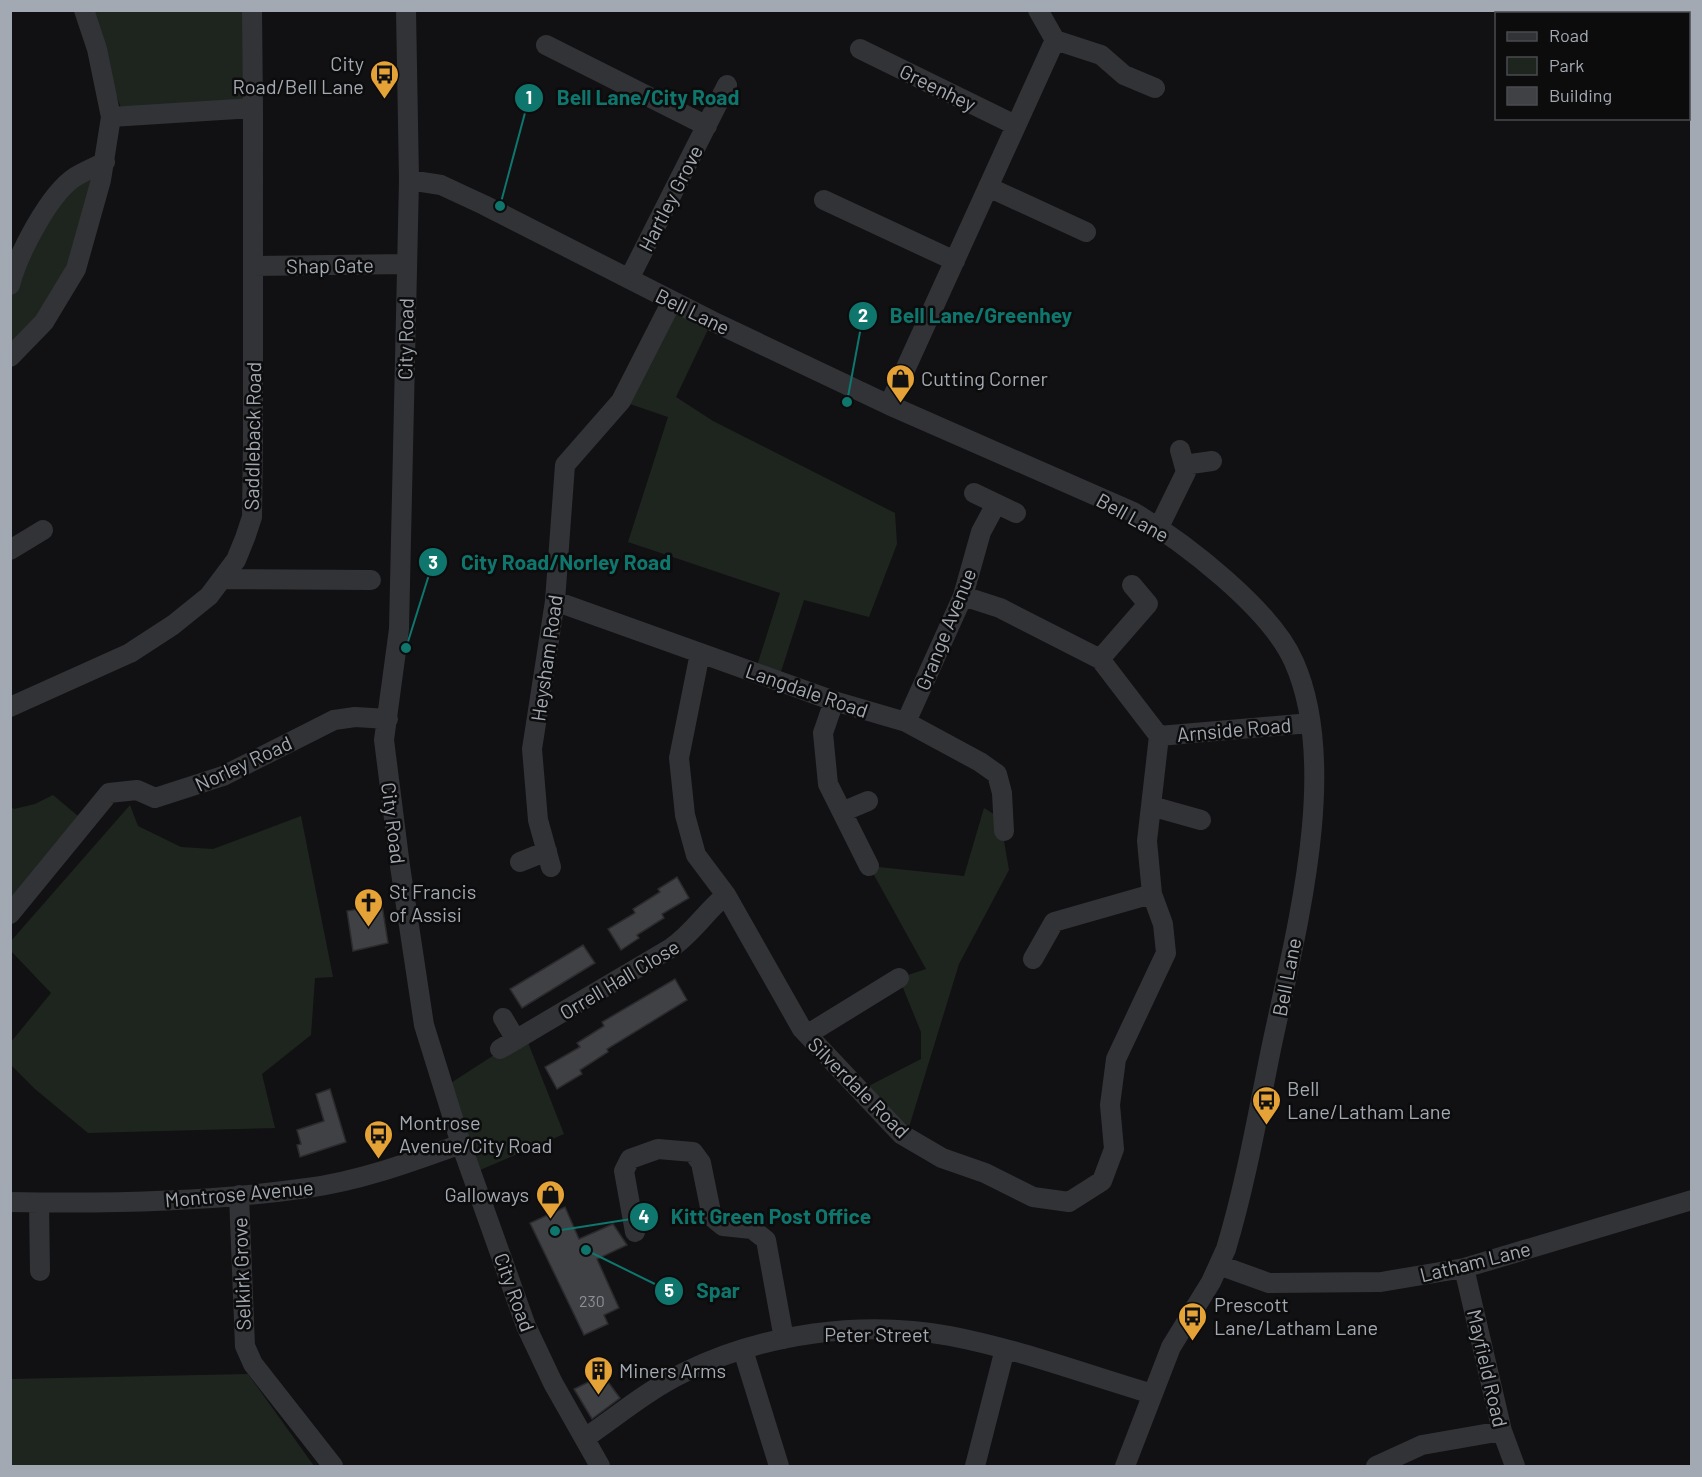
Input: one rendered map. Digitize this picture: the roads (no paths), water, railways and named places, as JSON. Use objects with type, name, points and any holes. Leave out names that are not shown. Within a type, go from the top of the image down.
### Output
[{"type":"street","points":[[10,357],[44,322],[76,269],[105,162],[111,117],[97,49],[84,10]]},
{"type":"street","name":"Saddleback Road","points":[[10,707],[130,653],[173,626],[209,596],[224,579],[236,560],[252,517],[252,10]]},
{"type":"street","name":"City Road","points":[[406,10],[409,180],[399,629],[384,740],[411,947],[424,1024],[461,1144],[526,1326],[553,1383],[600,1467]]},
{"type":"street","points":[[1038,10],[1055,40],[1101,55],[1124,75],[1155,88]]},
{"type":"street","points":[[889,405],[1055,40]]},
{"type":"street","points":[[546,45],[707,126]]},
{"type":"street","name":"Greenhey","points":[[860,49],[1015,125]]},
{"type":"street","name":"Hartley Grove","points":[[629,279],[727,84]]},
{"type":"street","points":[[111,117],[253,108]]},
{"type":"street","points":[[10,285],[14,269],[30,234],[48,207],[73,178],[105,162]]},
{"type":"street","name":"Bell Lane","points":[[409,180],[441,185],[672,301],[889,405],[1109,501],[1159,527],[1226,582],[1277,632],[1295,663],[1310,723],[1314,791],[1304,879],[1292,952],[1232,1229],[1219,1265],[1171,1347],[1125,1467]]},
{"type":"street","points":[[988,187],[1086,232]]},
{"type":"street","points":[[824,200],[955,261]]},
{"type":"street","name":"Shap Gate","points":[[253,266],[406,264]]},
{"type":"street","name":"Heysham Road","points":[[520,862],[548,859],[538,820],[532,749],[555,601],[565,465],[621,401],[672,301]]},
{"type":"street","points":[[1159,527],[1186,472],[1182,458],[1212,461]]},
{"type":"street","points":[[974,493],[1016,513]]},
{"type":"street","name":"Grange Avenue","points":[[906,722],[963,596],[981,532],[996,504]]},
{"type":"street","points":[[10,550],[43,530]]},
{"type":"street","points":[[224,579],[371,580]]},
{"type":"street","points":[[1100,658],[1148,604],[1132,585]]},
{"type":"street","points":[[963,596],[1000,608],[1100,658],[1159,736]]},
{"type":"street","name":"Langdale Road","points":[[555,601],[834,701],[906,722],[980,762],[997,774],[1002,793],[1004,831]]},
{"type":"street","name":"Silverdale Road","points":[[700,653],[679,758],[685,815],[696,855],[726,895],[808,1035],[901,1134],[942,1158],[985,1173],[1033,1197],[1069,1202],[1102,1181],[1114,1149],[1110,1105],[1116,1059],[1166,953],[1163,924],[1152,894],[1147,841],[1159,736]]},
{"type":"street","points":[[834,701],[823,733],[828,784],[869,866]]},
{"type":"street","name":"Norley Road","points":[[10,914],[109,793],[137,790],[154,798],[223,776],[334,720],[355,717],[388,720]]},
{"type":"street","name":"Arnside Road","points":[[1159,736],[1310,723]]},
{"type":"street","points":[[842,812],[868,801]]},
{"type":"street","points":[[1150,806],[1201,820]]},
{"type":"street","points":[[1033,959],[1054,922],[1152,894]]},
{"type":"street","name":"Orrell Hall Close","points":[[503,1018],[508,1045],[671,948],[693,931],[711,907],[726,895]]},
{"type":"street","points":[[808,1035],[899,978]]},
{"type":"street","name":"Montrose Avenue","points":[[10,1202],[178,1200],[308,1188],[361,1177],[461,1144]]},
{"type":"street","points":[[635,1232],[624,1171],[630,1159],[658,1149],[693,1152],[701,1163],[712,1217],[723,1226],[752,1229],[765,1240],[784,1339]]},
{"type":"street","name":"Selkirk Grove","points":[[239,1195],[245,1346],[253,1364],[333,1467]]},
{"type":"street","name":"Latham Lane","points":[[1219,1265],[1257,1280],[1285,1285],[1381,1282],[1464,1268],[1692,1200]]},
{"type":"street","points":[[39,1203],[40,1271]]},
{"type":"street","name":"Mayfield Road","points":[[1464,1268],[1502,1431],[1515,1467]]},
{"type":"street","name":"Peter Street","points":[[585,1438],[682,1373],[743,1350],[784,1339],[852,1330],[948,1336],[1005,1349],[1152,1394]]},
{"type":"street","points":[[975,1467],[1005,1349]]},
{"type":"street","points":[[743,1350],[779,1467]]},
{"type":"street","points":[[1376,1467],[1422,1445],[1502,1431]]},
{"type":"place","name":"City Road/Bell Lane","points":[[385,100]]},
{"type":"place","name":"Bell Lane/City Road","points":[[500,206]]},
{"type":"place","name":"Bell Lane/Greenhey","points":[[847,402]]},
{"type":"place","name":"Cutting Corner","points":[[900,404]]},
{"type":"place","name":"City Road/Norley Road","points":[[406,648]]},
{"type":"place","name":"St Francis of Assisi","points":[[368,928]]},
{"type":"place","name":"Bell Lane/Latham Lane","points":[[1266,1126]]},
{"type":"place","name":"Montrose Avenue/City Road","points":[[378,1160]]},
{"type":"place","name":"Galloways","points":[[550,1220]]},
{"type":"place","name":"Kitt Green Post Office","points":[[555,1231]]},
{"type":"place","name":"Spar","points":[[586,1250]]},
{"type":"place","name":"Prescott Lane/Latham Lane","points":[[1193,1342]]},
{"type":"place","name":"Miners Arms","points":[[598,1396]]}]
